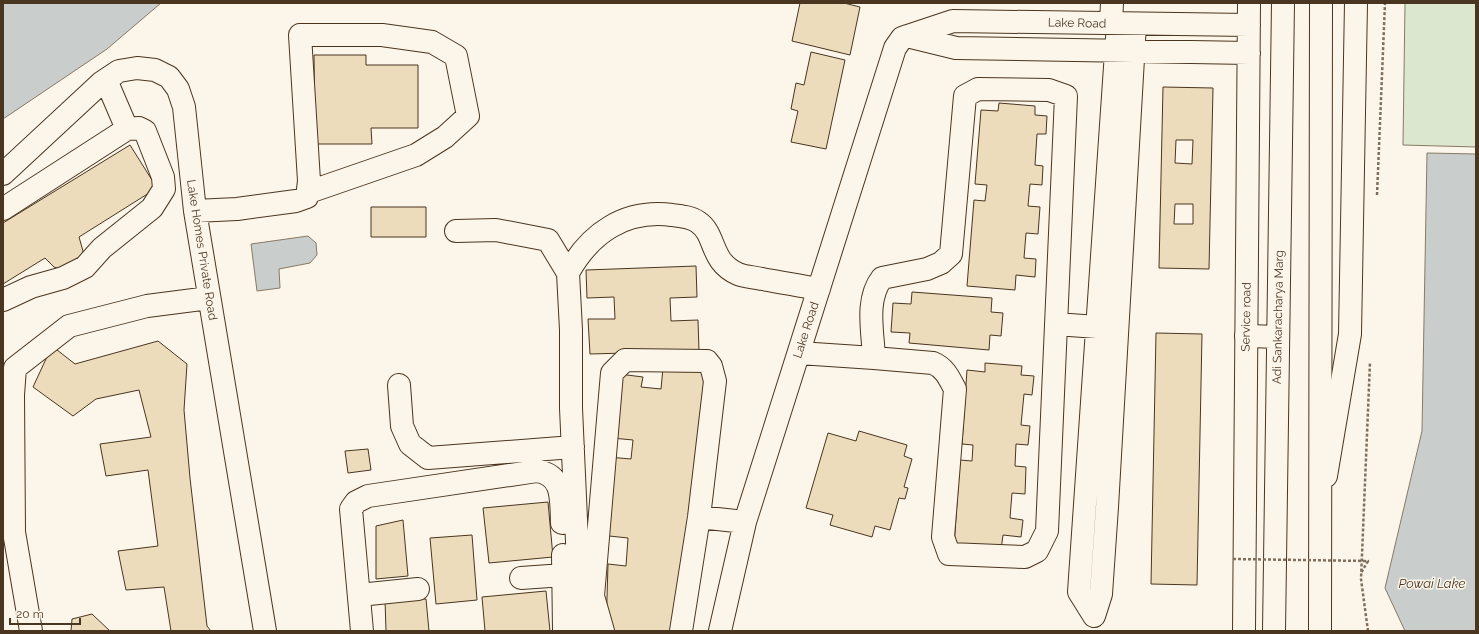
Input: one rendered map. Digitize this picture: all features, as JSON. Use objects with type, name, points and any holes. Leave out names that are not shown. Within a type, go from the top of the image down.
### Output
[{"type":"street","name":"Service road","points":[[1244,631],[1249,3]]},
{"type":"street","name":"Adi Sankaracharya Marg","points":[[1274,631],[1283,3]]},
{"type":"street","points":[[1320,631],[1319,516],[1322,3]]},
{"type":"street","points":[[1319,516],[1350,334],[1356,3]]},
{"type":"street","name":"Lake Road","points":[[720,631],[745,522],[895,48],[902,38],[953,21],[1119,18],[1249,25]]},
{"type":"street","points":[[1093,624],[1101,594],[1111,269],[1125,51],[1119,18]]},
{"type":"street","points":[[195,211],[237,209],[296,201],[307,197],[309,192],[300,35],[382,35],[432,42],[456,56],[468,116],[445,138],[416,155],[309,192]]},
{"type":"street","points":[[907,36],[956,48],[1249,53]]},
{"type":"street","name":"Lake Homes Private Road","points":[[3,174],[106,80],[119,71],[137,68],[154,70],[169,77],[178,89],[184,106],[195,211],[264,631]]},
{"type":"street","points":[[106,80],[127,129]]},
{"type":"street","points":[[798,353],[874,358],[941,366],[955,389],[943,537],[949,554],[1025,557],[1037,551],[1047,532],[1066,96],[1050,90],[978,88],[965,96],[951,254],[941,263],[927,268],[882,278],[875,288],[871,304],[874,358]]},
{"type":"street","points":[[3,210],[127,129],[139,128],[145,131],[163,177],[164,189],[160,198],[152,208],[102,248],[85,267],[63,278],[30,287],[3,300]]},
{"type":"street","points":[[581,631],[573,447],[568,273],[577,256],[590,241],[622,221],[644,214],[660,213],[691,218],[699,223],[708,233],[718,257],[726,267],[739,274],[819,289]]},
{"type":"street","points":[[456,231],[496,230],[548,240],[568,273]]},
{"type":"street","points":[[1093,624],[1079,592],[1098,327],[1111,269]]},
{"type":"street","points":[[31,631],[9,533],[8,381],[15,368],[69,326],[146,306],[209,298]]},
{"type":"street","points":[[1056,324],[1098,327]]},
{"type":"street","points":[[1246,336],[1278,337]]},
{"type":"street","points":[[603,631],[593,596],[612,373],[625,360],[707,361],[711,366],[715,382],[699,517],[681,631]]},
{"type":"street","points":[[399,386],[402,426],[410,444],[428,458],[573,447]]},
{"type":"street","points":[[362,631],[351,509],[360,499],[368,496],[537,471],[547,473],[558,483],[562,521],[564,631]]},
{"type":"street","points":[[699,517],[745,522]]},
{"type":"street","points":[[521,578],[564,575]]},
{"type":"street","points":[[359,595],[418,589]]},
{"type":"path","points":[[1233,559],[1368,561],[1361,573]]},
{"type":"green space","points":[[1405,3],[1476,3],[1476,147],[1403,145]]},
{"type":"water","points":[[3,3],[161,3],[107,49],[3,119]]},
{"type":"water","name":"Powai Lake","points":[[1427,153],[1476,154],[1476,631],[1405,631],[1385,588],[1422,431]]},
{"type":"water","points":[[308,236],[316,243],[317,255],[310,263],[279,269],[280,288],[257,291],[251,244]]},
{"type":"building","points":[[800,3],[844,3],[860,7],[850,55],[792,41]]},
{"type":"building","points":[[811,52],[845,60],[826,149],[791,142],[798,111],[791,109],[796,83],[804,85]]},
{"type":"building","points":[[314,55],[366,55],[366,65],[418,65],[418,128],[371,128],[372,144],[315,144]]},
{"type":"building","points":[[1163,87],[1213,88],[1209,269],[1159,268]],"holes":[[[1176,140],[1193,140],[1192,164],[1175,163]],[[1175,204],[1193,204],[1193,224],[1174,224]]]},
{"type":"building","points":[[999,103],[1035,106],[1035,115],[1047,116],[1046,134],[1037,134],[1035,165],[1043,166],[1042,185],[1030,184],[1028,206],[1040,207],[1038,234],[1026,233],[1024,258],[1036,259],[1035,277],[1016,275],[1015,290],[967,286],[974,200],[985,201],[987,185],[975,184],[981,110],[998,111]]},
{"type":"building","points":[[130,145],[157,188],[79,237],[83,251],[81,258],[62,270],[54,267],[45,258],[3,284],[3,223]]},
{"type":"building","points":[[371,207],[426,207],[426,237],[371,237]]},
{"type":"building","points":[[696,266],[697,297],[670,298],[671,321],[698,320],[699,351],[590,354],[588,319],[615,319],[614,297],[587,298],[586,270]]},
{"type":"building","points":[[912,292],[992,298],[991,312],[1003,313],[1001,336],[990,335],[989,350],[909,343],[910,333],[891,332],[893,303],[911,304]]},
{"type":"building","points":[[1156,333],[1202,334],[1197,585],[1151,584]]},
{"type":"building","points":[[158,341],[187,364],[184,410],[190,478],[207,626],[211,631],[171,631],[164,587],[126,590],[118,551],[158,546],[148,470],[106,476],[100,444],[151,437],[139,390],[96,399],[73,416],[33,387],[52,346],[75,364]]},
{"type":"building","points":[[985,363],[1022,366],[1021,375],[1034,376],[1032,395],[1024,394],[1021,425],[1030,426],[1028,445],[1016,444],[1015,466],[1026,467],[1025,494],[1012,493],[1010,518],[1023,520],[1021,537],[1003,535],[1001,550],[954,546],[960,460],[972,461],[973,445],[962,444],[967,370],[985,372]]},
{"type":"building","points":[[663,368],[708,372],[676,631],[606,631],[608,564],[626,566],[628,538],[600,535],[608,457],[631,459],[633,440],[612,438],[619,374],[643,377],[641,387],[661,389]]},
{"type":"building","points":[[859,431],[907,445],[904,456],[912,459],[904,487],[908,488],[905,499],[899,498],[890,530],[875,526],[872,537],[830,525],[833,515],[806,508],[828,433],[856,441]]},
{"type":"building","points":[[368,449],[371,470],[348,473],[345,451]]},
{"type":"building","points":[[548,502],[553,557],[489,563],[483,508]]},
{"type":"building","points":[[403,520],[408,576],[376,579],[376,526]]},
{"type":"building","points":[[472,535],[477,600],[436,604],[430,538]]},
{"type":"building","points":[[546,591],[550,631],[485,631],[482,597]]},
{"type":"building","points":[[426,599],[429,631],[386,631],[385,600]]},
{"type":"building","points":[[92,614],[110,631],[71,631],[72,619]]}]
